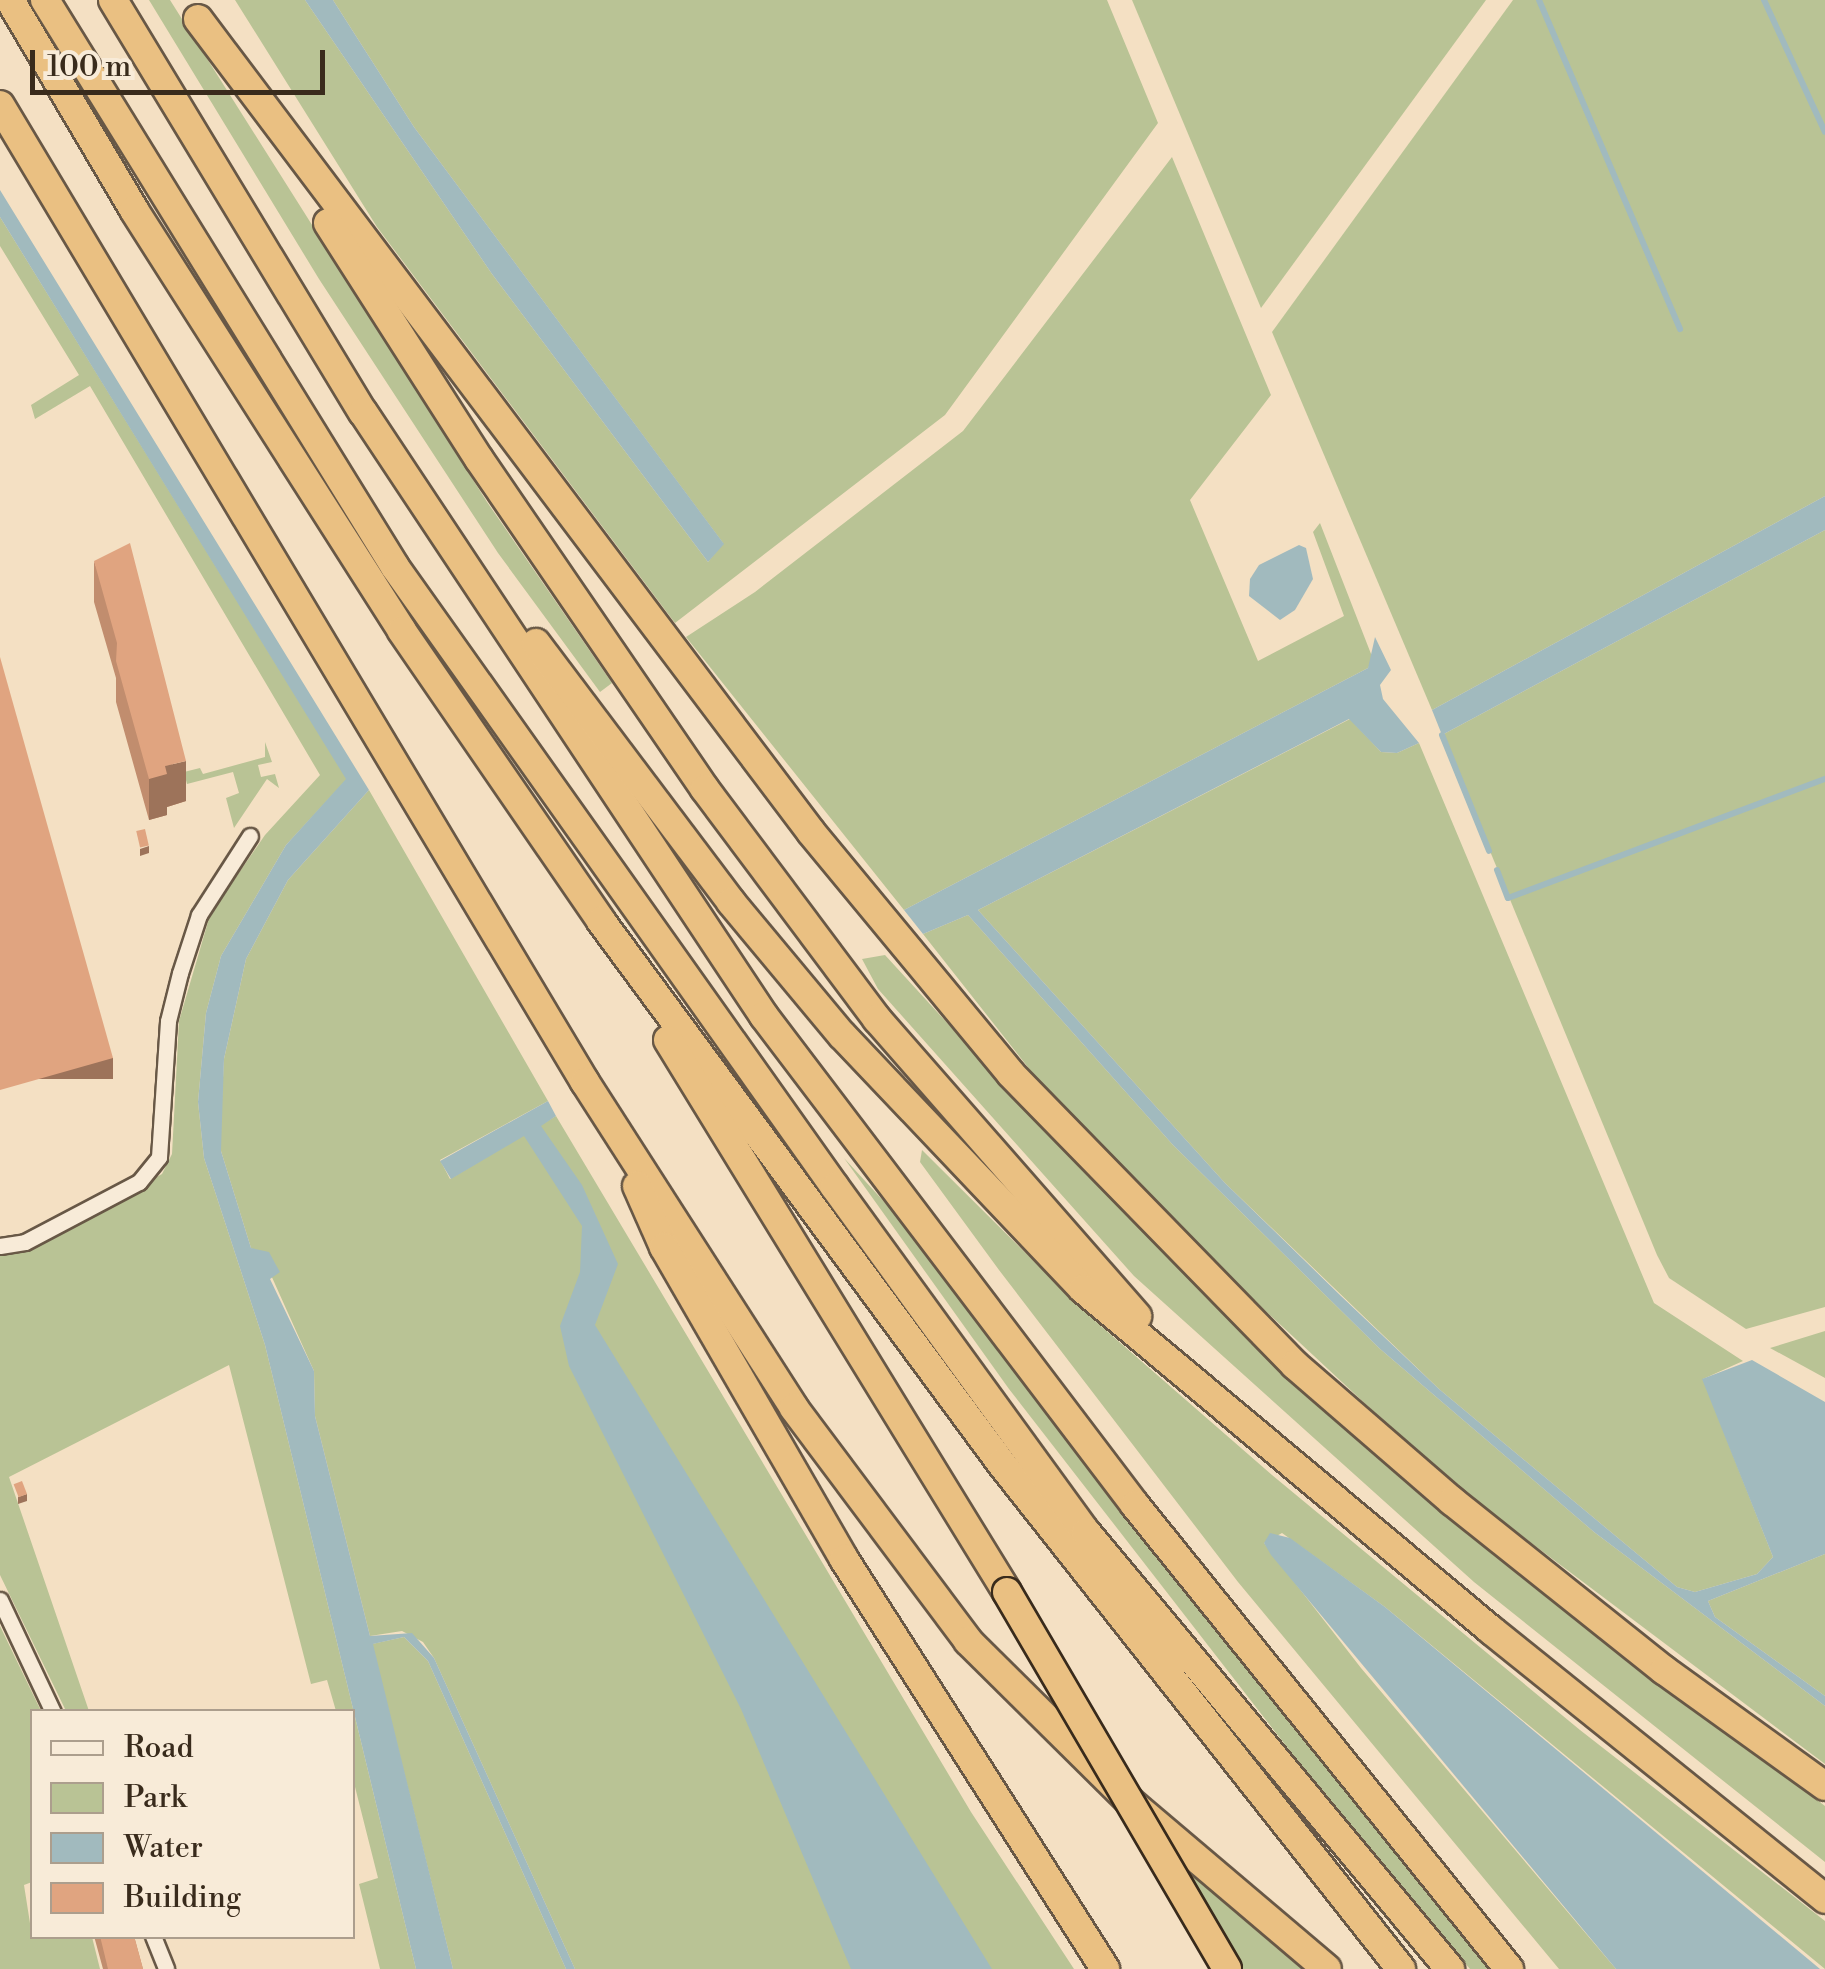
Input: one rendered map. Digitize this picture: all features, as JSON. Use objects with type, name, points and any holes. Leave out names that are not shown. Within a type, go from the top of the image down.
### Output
[{"type":"highway","points":[[10,0],[134,210],[381,597],[601,922],[1013,1478],[1401,1969]]},
{"type":"highway","points":[[45,0],[395,567],[824,1172],[1086,1532],[1450,1969]]},
{"type":"highway","points":[[113,0],[362,412],[722,954],[848,1132],[1146,1521],[1509,1969]]},
{"type":"highway","points":[[192,10],[479,459],[705,789],[877,1019],[1187,1374]]},
{"type":"highway","points":[[192,10],[750,753],[1011,1074],[1295,1365],[1664,1670],[1825,1786]]},
{"type":"highway","points":[[0,105],[595,1098],[794,1408],[968,1642],[1136,1807],[1327,1969]]},
{"type":"highway","points":[[362,412],[638,782],[842,1036],[1083,1289],[1491,1630],[1825,1899]]},
{"type":"highway","points":[[601,922],[683,1068],[1007,1592],[1227,1969]]},
{"type":"highway","points":[[595,1098],[664,1248],[844,1559],[1104,1969]]},
{"type":"street","points":[[0,1246],[25,1242],[139,1182],[159,1157],[168,1021],[180,973],[199,915],[250,836]]},
{"type":"street","points":[[0,1600],[52,1709]]},
{"type":"street","points":[[154,1939],[166,1969]]},
{"type":"green space","points":[[149,0],[170,0],[487,502],[612,683],[600,692],[498,553],[319,279]]},
{"type":"green space","points":[[235,0],[305,0],[492,274],[708,562],[723,543],[414,127],[333,0],[1107,0],[1158,123],[945,415],[675,623],[377,227]]},
{"type":"green space","points":[[1132,0],[1486,0],[1261,308]]},
{"type":"green space","points":[[1513,0],[1825,0],[1825,496],[1432,710],[1272,332]]},
{"type":"green space","points":[[1172,157],[1271,395],[1190,500],[1258,661],[1344,616],[1313,532],[1320,523],[1373,659],[1368,668],[904,910],[686,637],[755,592],[963,431]]},
{"type":"green space","points":[[0,217],[347,779],[286,845],[221,956],[206,1013],[198,1102],[204,1158],[265,1345],[353,1709],[335,1709],[327,1680],[311,1684],[229,1365],[9,1477],[88,1709],[65,1709],[0,1575],[0,1255],[20,1253],[162,1174],[172,1154],[179,1021],[210,915],[265,835],[320,775],[90,386],[35,419],[31,405],[79,375],[0,246]]},
{"type":"green space","points":[[1825,530],[1825,1307],[1746,1329],[1669,1278],[1657,1255],[1442,735]]},
{"type":"green space","points":[[1350,719],[1381,752],[1397,753],[1419,743],[1654,1303],[1743,1361],[1703,1379],[1773,1557],[1757,1574],[1695,1592],[1677,1587],[1439,1389],[1225,1183],[978,910]]},
{"type":"green space","points":[[265,742],[272,762],[258,765],[261,777],[275,774],[279,788],[267,779],[234,828],[226,798],[239,793],[233,772],[187,784],[184,772],[200,768],[203,774],[265,757]]},
{"type":"green space","points":[[369,790],[548,1101],[440,1160],[450,1179],[556,1116],[971,1812],[1074,1969],[575,1969],[434,1658],[423,1642],[402,1631],[370,1636],[315,1416],[314,1371],[262,1255],[251,1248],[221,1151],[224,1059],[246,959],[288,880]]},
{"type":"green space","points":[[968,915],[1173,1145],[1379,1348],[1594,1532],[1825,1706],[1825,1764],[1445,1478],[1170,1222],[1053,1099],[923,934]]},
{"type":"green space","points":[[885,955],[1069,1156],[1272,1356],[1502,1560],[1825,1806],[1825,1862],[1474,1582],[1134,1276],[878,989],[862,959]]},
{"type":"green space","points":[[922,1150],[1086,1313],[1272,1475],[1580,1730],[1825,1921],[1825,1969],[1385,1607],[1282,1533],[1264,1543],[1361,1668],[1616,1969],[1559,1969],[1238,1582],[920,1162]]},
{"type":"green space","points":[[844,1158],[921,1242],[1195,1602],[1495,1969],[1470,1969],[1332,1805],[1009,1389]]},
{"type":"green space","points":[[1825,1331],[1825,1378],[1770,1348]]},
{"type":"green space","points":[[1825,1554],[1825,1696],[1715,1617],[1708,1601]]},
{"type":"green space","points":[[0,1626],[40,1709],[30,1709],[30,1883],[24,1885],[30,1939],[92,1939],[100,1969],[0,1969]]},
{"type":"green space","points":[[404,1637],[428,1661],[566,1969],[453,1969],[372,1644]]},
{"type":"green space","points":[[355,1717],[416,1969],[380,1969],[359,1884],[378,1878],[355,1787]]},
{"type":"green space","points":[[1155,1843],[1314,1969],[1229,1969]]},
{"type":"water","points":[[305,0],[333,0],[414,127],[724,544],[708,562],[492,274]]},
{"type":"water","points":[[0,190],[369,790],[288,880],[246,959],[224,1059],[221,1151],[251,1248],[269,1252],[280,1272],[270,1279],[314,1371],[315,1416],[370,1636],[412,1633],[434,1658],[575,1969],[566,1969],[428,1661],[404,1637],[373,1644],[453,1969],[416,1969],[265,1345],[204,1158],[198,1102],[206,1013],[221,956],[286,845],[346,779],[0,217]]},
{"type":"water","points":[[1825,496],[1825,530],[1442,735],[1432,710]]},
{"type":"water","points":[[1299,545],[1306,548],[1313,579],[1295,610],[1280,620],[1249,596],[1250,579],[1259,565]]},
{"type":"water","points":[[1375,637],[1391,670],[1380,685],[1383,699],[1419,743],[1397,753],[1381,752],[1349,719],[978,910],[1225,1183],[1341,1296],[1439,1389],[1677,1587],[1695,1592],[1757,1574],[1773,1557],[1702,1379],[1752,1360],[1825,1402],[1825,1554],[1708,1601],[1715,1617],[1825,1696],[1825,1706],[1594,1532],[1379,1348],[1173,1145],[968,915],[923,934],[904,910],[1368,668]]},
{"type":"water","points":[[548,1101],[556,1116],[541,1126],[582,1185],[618,1264],[595,1325],[992,1969],[851,1969],[741,1709],[569,1366],[560,1326],[580,1272],[582,1226],[524,1136],[451,1179],[440,1161]]},
{"type":"water","points":[[1270,1533],[1290,1538],[1385,1607],[1820,1969],[1616,1969],[1271,1555],[1264,1543]]},
{"type":"building","points":[[130,543],[186,761],[165,766],[167,774],[149,779],[116,661],[117,643],[94,561]]},
{"type":"building","points":[[0,657],[113,1058],[0,1090]]},
{"type":"building","points":[[145,829],[149,846],[140,848],[136,831]]},
{"type":"building","points":[[22,1481],[27,1494],[19,1497],[14,1484]]},
{"type":"building","points":[[101,1939],[135,1939],[143,1969],[108,1969]]},
{"type":"waterway","points":[[1539,0],[1680,329]]},
{"type":"waterway","points":[[1764,0],[1825,132]]},
{"type":"waterway","points":[[1442,735],[1489,851]]},
{"type":"waterway","points":[[1497,870],[1508,898],[1825,779]]}]
